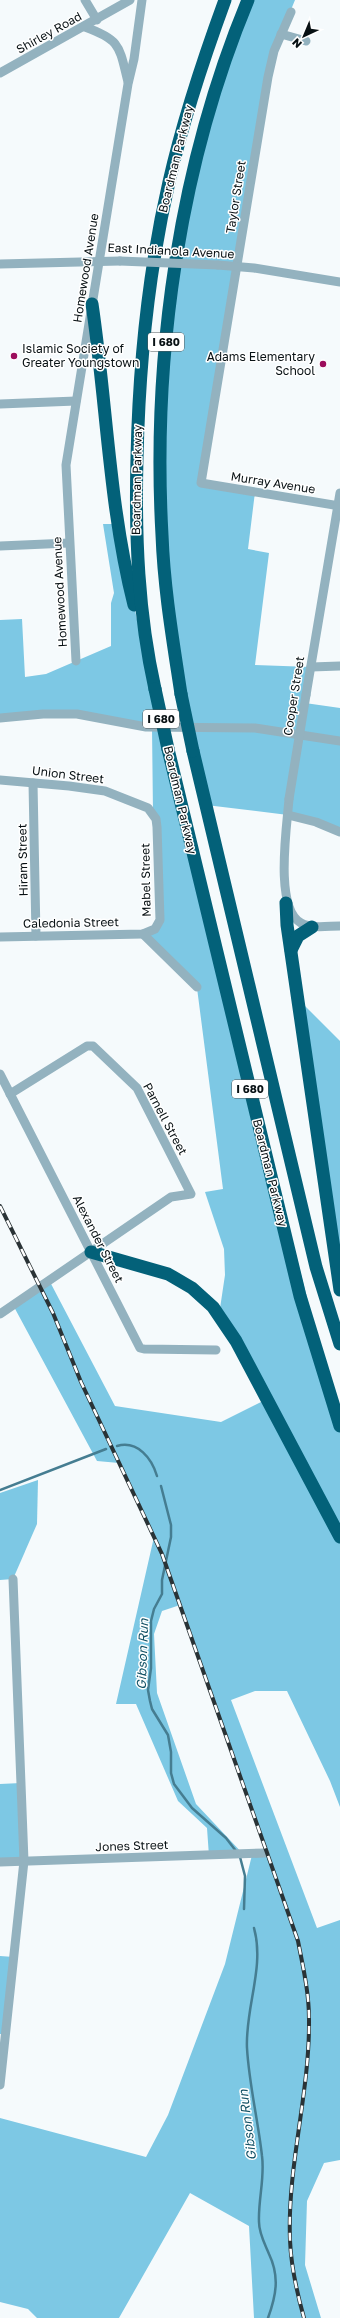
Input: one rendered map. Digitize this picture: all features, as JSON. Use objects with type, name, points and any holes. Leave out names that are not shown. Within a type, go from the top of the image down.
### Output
[{"type":"highway","name":"Boardman Parkway","points":[[225,0],[201,65],[172,167],[157,238],[146,314],[138,408],[136,542],[138,588],[154,689],[168,749],[300,1296],[340,1426]]},
{"type":"highway","name":"Boardman Parkway","points":[[248,0],[215,97],[194,171],[174,278],[164,353],[160,448],[162,536],[168,612],[181,694],[193,751],[316,1267],[340,1344]]},
{"type":"highway","points":[[92,304],[100,354],[113,493],[128,582],[151,672]]},
{"type":"highway","points":[[286,903],[287,925],[340,1290]]},
{"type":"highway","points":[[291,950],[298,936],[312,927]]},
{"type":"highway","points":[[91,1252],[168,1274],[192,1288],[212,1307],[236,1341],[340,1537]]},
{"type":"street","points":[[85,0],[97,20]]},
{"type":"street","name":"Shirley Road","points":[[0,73],[85,27],[130,0]]},
{"type":"street","name":"Homewood Avenue","points":[[76,661],[68,543],[66,465],[128,84],[134,59],[142,0]]},
{"type":"street","name":"Taylor Street","points":[[201,483],[268,77],[281,34],[291,12]]},
{"type":"street","points":[[85,27],[107,35],[116,44],[128,84]]},
{"type":"street","points":[[281,34],[306,41]]},
{"type":"street","name":"East Indianola Avenue","points":[[0,264],[99,260],[218,265],[236,266],[340,282]]},
{"type":"street","points":[[0,404],[76,401]]},
{"type":"street","name":"Murray Avenue","points":[[201,483],[339,506]]},
{"type":"street","name":"Cooper Street","points":[[286,903],[285,845],[289,799],[340,493]]},
{"type":"street","points":[[0,546],[68,543]]},
{"type":"street","points":[[311,668],[340,666]]},
{"type":"street","points":[[0,718],[43,714],[77,714],[146,727],[255,728],[340,741]]},
{"type":"street","name":"Union Street","points":[[0,780],[97,789],[139,803],[153,813]]},
{"type":"street","name":"Hiram Street","points":[[33,783],[36,936]]},
{"type":"street","name":"Mabel Street","points":[[153,813],[157,827],[160,920],[155,929],[143,934],[197,988]]},
{"type":"street","points":[[288,815],[316,822],[340,832]]},
{"type":"street","points":[[286,903],[296,920],[312,927],[340,926]]},
{"type":"street","name":"Caledonia Street","points":[[0,937],[143,934]]},
{"type":"street","name":"Parnell Street","points":[[10,1094],[87,1046],[93,1046],[137,1088],[191,1194],[171,1197],[91,1252]]},
{"type":"street","name":"Alexander Street","points":[[0,1074],[141,1349],[216,1350]]},
{"type":"street","points":[[0,1314],[91,1252]]},
{"type":"street","points":[[0,2085],[24,1862],[13,1579]]},
{"type":"street","name":"Jones Street","points":[[0,1862],[265,1854]]},
{"type":"shaded area","points":[[248,0],[295,0],[274,51],[201,483],[255,492],[248,549],[269,553],[255,665],[311,667],[305,703],[340,708],[340,832],[288,815],[206,805],[168,612],[161,402],[194,171]]},
{"type":"shaded area","points":[[103,524],[118,524],[136,617],[172,772],[340,1426],[340,1807],[330,1781],[287,1691],[255,1691],[231,1700],[317,1928],[340,1920],[340,2160],[324,2163],[307,2201],[305,2265],[321,2318],[254,2318],[249,2226],[190,2193],[119,2318],[37,2318],[28,2309],[0,2302],[0,2118],[146,2157],[168,2115],[225,1964],[252,1855],[267,1853],[180,1605],[162,1611],[154,1634],[157,1693],[196,1804],[244,1855],[209,1856],[207,1828],[178,1801],[136,1704],[116,1704],[154,1537],[119,1463],[97,1461],[13,1305],[49,1280],[115,1406],[221,1422],[267,1399],[219,1315],[225,1275],[224,1249],[205,1192],[223,1189],[197,988],[143,934],[158,925],[153,813],[152,728],[95,716],[0,718],[0,620],[22,619],[25,677],[46,674],[111,646],[111,603],[114,593]]},
{"type":"shaded area","points":[[298,999],[340,1041],[340,1290]]},
{"type":"shaded area","points":[[38,1480],[37,1524],[13,1579],[0,1580],[0,1493]]},
{"type":"shaded area","points":[[21,1783],[24,1861],[0,1862],[0,1784]]},
{"type":"shaded area","points":[[0,1956],[14,1957],[5,2034],[0,2034]]},
{"type":"waterway","name":"Gibson Run","points":[[117,1446],[125,1445],[138,1448],[148,1457],[157,1476]]},
{"type":"waterway","name":"Gibson Run","points":[[0,1490],[106,1449]]},
{"type":"waterway","name":"Gibson Run","points":[[161,1486],[171,1525],[171,1537],[162,1580],[162,1594],[154,1609],[151,1621],[151,1668],[148,1690],[150,1701],[152,1709],[168,1735],[171,1752],[171,1773],[174,1784],[192,1808],[226,1838],[236,1851]]},
{"type":"waterway","name":"Gibson Run","points":[[240,1857],[245,1876],[244,1909]]},
{"type":"waterway","name":"Gibson Run","points":[[254,1928],[257,1943],[257,1958],[247,2033],[247,2048],[263,2164],[259,2226],[262,2239],[275,2271],[276,2279],[275,2294],[268,2318]]},
{"type":"railway","points":[[0,1206],[53,1313],[81,1382],[162,1554],[298,1941],[308,1999],[309,2019],[306,2074],[292,2185],[290,2240],[295,2279],[304,2318]]},
{"type":"place","name":"Islamic Society of Greater Youngstown","points":[[14,356]]},
{"type":"place","name":"Adams Elementary School","points":[[323,364]]}]
